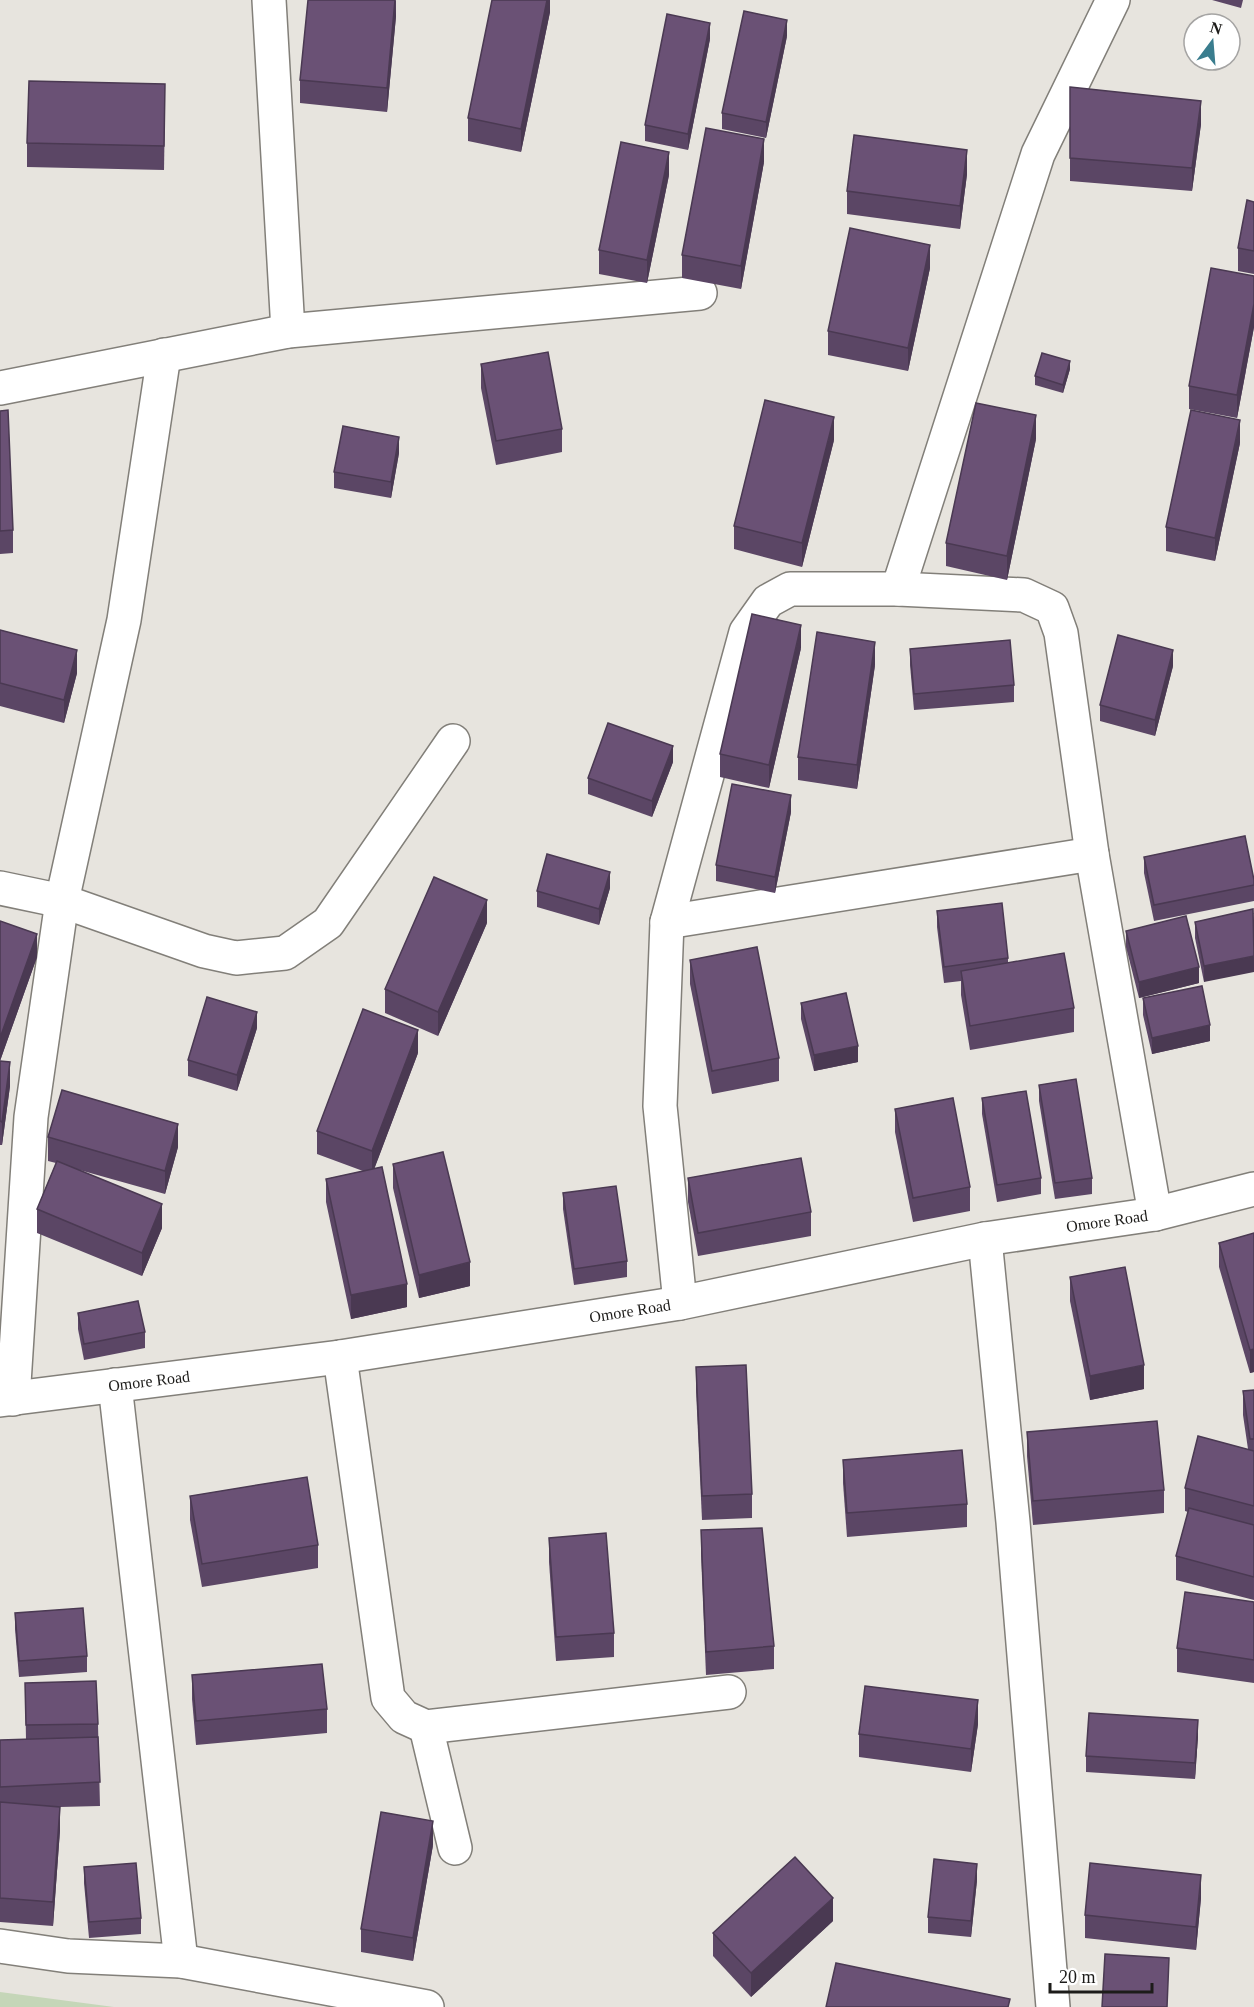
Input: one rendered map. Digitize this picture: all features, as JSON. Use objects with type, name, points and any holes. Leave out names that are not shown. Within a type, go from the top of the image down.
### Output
[{"type":"street","points":[[269,0],[288,332]]},
{"type":"street","points":[[898,589],[1038,154],[1113,0]]},
{"type":"street","points":[[0,388],[288,332],[700,293]]},
{"type":"street","points":[[6,1399],[31,1117],[62,901],[124,620],[164,355]]},
{"type":"street","points":[[680,1303],[660,1106],[667,922],[746,632],[768,601],[790,589],[898,589],[1024,595],[1052,608],[1061,633],[1092,854],[1155,1214]]},
{"type":"street","points":[[0,888],[62,901],[204,951],[236,958],[285,952],[328,923],[453,741]]},
{"type":"street","points":[[667,922],[1092,854]]},
{"type":"street","name":"Omore Road","points":[[6,1399],[340,1357],[680,1303],[985,1239],[1155,1214],[1254,1189]]},
{"type":"street","points":[[985,1239],[1014,1534],[1053,2007]]},
{"type":"street","points":[[340,1357],[388,1698],[404,1718],[426,1727],[729,1692]]},
{"type":"street","points":[[115,1385],[181,1961]]},
{"type":"street","points":[[426,1727],[455,1848]]},
{"type":"street","points":[[0,1947],[68,1956],[181,1961],[427,2007]]},
{"type":"green space","points":[[0,1992],[114,2007],[0,2007]]},
{"type":"building","points":[[308,0],[395,0],[387,88],[300,80]]},
{"type":"building","points":[[492,0],[547,0],[521,129],[468,118]]},
{"type":"building","points":[[744,11],[787,20],[766,122],[722,113]]},
{"type":"building","points":[[667,14],[710,23],[688,134],[645,125]]},
{"type":"building","points":[[29,81],[165,84],[164,146],[27,143]]},
{"type":"building","points":[[1070,87],[1201,101],[1192,168],[1070,158]]},
{"type":"building","points":[[706,128],[764,139],[741,266],[682,255]]},
{"type":"building","points":[[854,135],[967,150],[960,206],[847,191]]},
{"type":"building","points":[[621,142],[669,152],[647,260],[599,250]]},
{"type":"building","points":[[1247,200],[1254,202],[1254,251],[1238,248]]},
{"type":"building","points":[[850,228],[930,245],[908,348],[828,331]]},
{"type":"building","points":[[1211,268],[1254,276],[1254,304],[1237,395],[1189,386]]},
{"type":"building","points":[[548,352],[562,429],[496,441],[481,364]]},
{"type":"building","points":[[1042,353],[1070,361],[1063,385],[1035,376]]},
{"type":"building","points":[[765,400],[834,417],[802,543],[734,526]]},
{"type":"building","points":[[976,403],[1036,415],[1007,556],[946,543]]},
{"type":"building","points":[[8,410],[13,530],[0,531],[0,411]]},
{"type":"building","points":[[1191,410],[1240,420],[1215,538],[1166,527]]},
{"type":"building","points":[[343,426],[399,437],[391,482],[334,472]]},
{"type":"building","points":[[752,614],[801,625],[769,765],[720,754]]},
{"type":"building","points":[[0,630],[77,650],[64,700],[0,683]]},
{"type":"building","points":[[817,632],[875,642],[857,765],[798,757]]},
{"type":"building","points":[[1118,635],[1173,650],[1155,720],[1100,705]]},
{"type":"building","points":[[1010,640],[1014,685],[914,694],[910,649]]},
{"type":"building","points":[[608,723],[673,746],[652,801],[588,778]]},
{"type":"building","points":[[732,784],[791,795],[775,877],[716,865]]},
{"type":"building","points":[[1245,836],[1254,885],[1154,905],[1144,857]]},
{"type":"building","points":[[547,854],[610,872],[599,909],[537,891]]},
{"type":"building","points":[[434,877],[487,900],[438,1012],[385,989]]},
{"type":"building","points":[[1002,903],[1008,958],[944,967],[937,911]]},
{"type":"building","points":[[1253,909],[1254,956],[1204,966],[1195,922]]},
{"type":"building","points":[[1186,916],[1199,967],[1139,982],[1126,931]]},
{"type":"building","points":[[0,921],[37,934],[0,1038]]},
{"type":"building","points":[[757,947],[779,1058],[712,1071],[690,960]]},
{"type":"building","points":[[1064,953],[1074,1008],[970,1026],[961,971]]},
{"type":"building","points":[[1202,986],[1210,1025],[1152,1038],[1143,998]]},
{"type":"building","points":[[846,993],[858,1046],[814,1055],[801,1003]]},
{"type":"building","points":[[207,997],[257,1012],[237,1075],[188,1060]]},
{"type":"building","points":[[363,1009],[418,1030],[372,1151],[317,1131]]},
{"type":"building","points":[[0,1061],[10,1062],[2,1122],[0,1121]]},
{"type":"building","points":[[1076,1079],[1092,1178],[1055,1183],[1039,1085]]},
{"type":"building","points":[[62,1090],[178,1124],[165,1171],[48,1137]]},
{"type":"building","points":[[1026,1091],[1041,1178],[997,1185],[982,1098]]},
{"type":"building","points":[[953,1098],[970,1187],[913,1198],[895,1109]]},
{"type":"building","points":[[443,1152],[470,1262],[419,1275],[393,1164]]},
{"type":"building","points":[[801,1158],[811,1212],[698,1233],[688,1178]]},
{"type":"building","points":[[57,1161],[162,1204],[142,1253],[37,1209]]},
{"type":"building","points":[[382,1167],[407,1284],[351,1295],[326,1179]]},
{"type":"building","points":[[616,1186],[627,1261],[574,1269],[563,1193]]},
{"type":"building","points":[[1254,1233],[1254,1349],[1250,1350],[1219,1243]]},
{"type":"building","points":[[1125,1267],[1144,1365],[1090,1376],[1070,1277]]},
{"type":"building","points":[[138,1301],[145,1332],[84,1344],[78,1313]]},
{"type":"building","points":[[746,1365],[752,1494],[702,1496],[696,1367]]},
{"type":"building","points":[[1254,1390],[1254,1439],[1250,1439],[1243,1391]]},
{"type":"building","points":[[1157,1421],[1164,1490],[1033,1501],[1027,1432]]},
{"type":"building","points":[[1198,1436],[1254,1451],[1254,1506],[1185,1488]]},
{"type":"building","points":[[962,1450],[967,1504],[847,1513],[843,1460]]},
{"type":"building","points":[[307,1477],[318,1545],[202,1564],[190,1496]]},
{"type":"building","points":[[1189,1508],[1254,1525],[1254,1577],[1176,1556]]},
{"type":"building","points":[[762,1528],[774,1646],[706,1652],[701,1530]]},
{"type":"building","points":[[606,1533],[614,1633],[556,1637],[549,1538]]},
{"type":"building","points":[[1185,1592],[1254,1602],[1254,1660],[1177,1648]]},
{"type":"building","points":[[83,1608],[87,1656],[19,1661],[15,1613]]},
{"type":"building","points":[[322,1664],[327,1709],[196,1721],[192,1675]]},
{"type":"building","points":[[96,1681],[98,1724],[26,1725],[25,1683]]},
{"type":"building","points":[[865,1686],[978,1700],[971,1749],[859,1734]]},
{"type":"building","points":[[1089,1713],[1198,1720],[1195,1763],[1086,1756]]},
{"type":"building","points":[[98,1737],[100,1782],[0,1787],[0,1740]]},
{"type":"building","points":[[0,1802],[60,1807],[53,1902],[0,1898]]},
{"type":"building","points":[[381,1812],[433,1821],[413,1938],[361,1929]]},
{"type":"building","points":[[795,1857],[833,1898],[751,1973],[713,1933]]},
{"type":"building","points":[[934,1859],[977,1864],[971,1921],[928,1917]]},
{"type":"building","points":[[136,1863],[141,1918],[89,1922],[84,1867]]},
{"type":"building","points":[[1090,1863],[1201,1875],[1196,1927],[1085,1915]]},
{"type":"building","points":[[1105,1954],[1169,1958],[1167,2007],[1102,2007]]},
{"type":"building","points":[[836,1963],[1010,1999],[1008,2007],[826,2007]]}]
